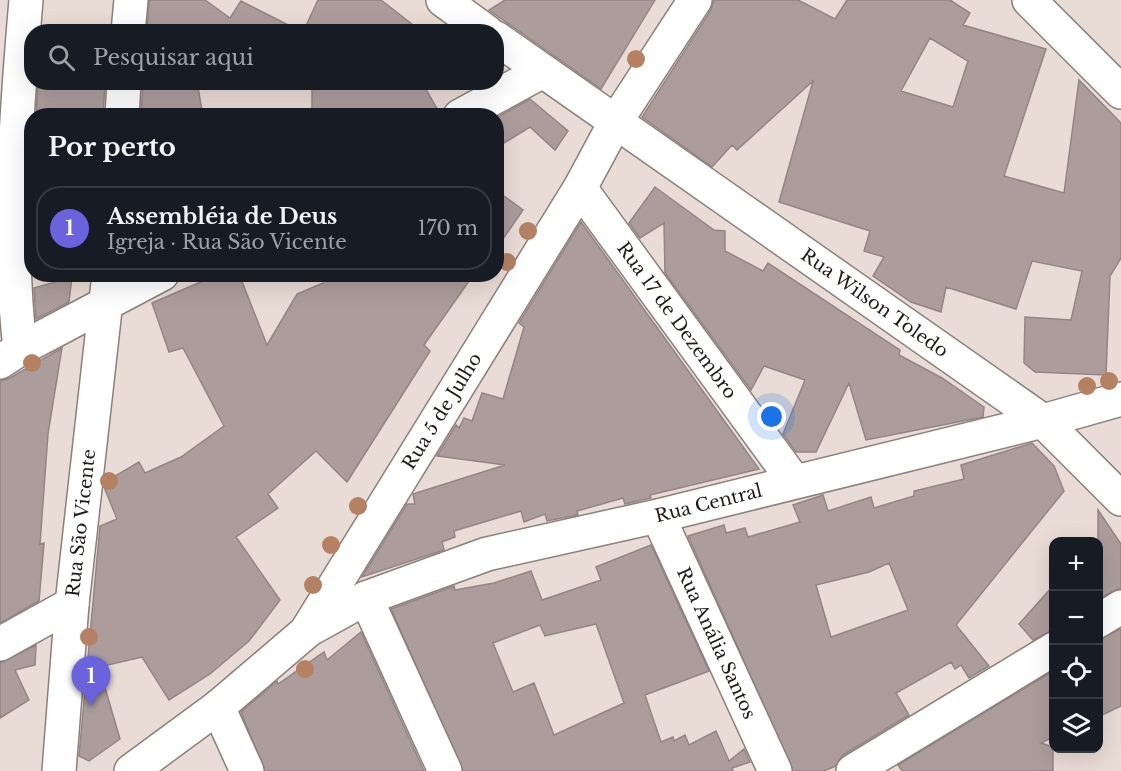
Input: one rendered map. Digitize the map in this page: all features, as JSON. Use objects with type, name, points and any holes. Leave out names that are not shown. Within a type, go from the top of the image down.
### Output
[{"type":"street","points":[[10,356],[16,118],[26,0]]},
{"type":"street","points":[[128,24],[130,0]]},
{"type":"street","points":[[443,0],[476,24]]},
{"type":"street","name":"Rua 5 de Julho","points":[[131,771],[218,707],[306,632],[580,188],[616,121],[695,0]]},
{"type":"street","points":[[1029,0],[1121,92]]},
{"type":"street","name":"Rua Wilson Toledo","points":[[504,44],[1043,421],[1121,499]]},
{"type":"street","points":[[475,108],[543,71]]},
{"type":"street","points":[[122,108],[124,90]]},
{"type":"street","name":"Rua 17 de Dezembro","points":[[580,188],[794,481]]},
{"type":"street","points":[[10,356],[108,289],[133,282]]},
{"type":"street","name":"Rua São Vicente","points":[[59,771],[72,603],[108,289]]},
{"type":"street","name":"Rua Central","points":[[306,632],[366,598],[487,554],[658,516],[1043,421],[1121,399]]},
{"type":"street","name":"Rua Anália Santos","points":[[658,516],[775,771]]},
{"type":"street","points":[[366,598],[445,771]]},
{"type":"street","points":[[0,644],[72,603]]},
{"type":"street","points":[[1103,618],[1121,607]]},
{"type":"street","points":[[853,771],[1049,651]]},
{"type":"street","points":[[218,707],[247,771]]},
{"type":"building","points":[[149,0],[205,0],[230,18],[241,1],[286,24],[148,24]]},
{"type":"building","points":[[318,0],[381,0],[412,24],[307,24]]},
{"type":"building","points":[[505,0],[655,0],[601,89],[489,10]]},
{"type":"building","points":[[714,0],[798,0],[835,19],[847,0],[950,0],[970,13],[963,25],[1046,49],[1004,176],[1064,193],[1079,80],[1121,123],[1121,258],[1110,276],[1106,375],[1035,372],[1024,363],[1025,317],[1071,320],[1082,271],[1032,261],[1016,309],[946,287],[941,312],[911,302],[873,276],[884,257],[864,251],[870,231],[779,202],[813,81],[737,150],[732,145],[712,167],[642,117],[711,10]],"holes":[[[930,38],[968,61],[953,107],[901,91]]]},
{"type":"building","points":[[38,90],[105,90],[103,108],[36,108]]},
{"type":"building","points":[[143,90],[198,90],[202,108],[141,108]]},
{"type":"building","points":[[312,90],[426,90],[437,108],[312,108]]},
{"type":"building","points":[[530,99],[568,131],[555,150],[530,127],[504,143],[504,114]]},
{"type":"building","points":[[655,187],[714,230],[725,231],[725,251],[763,271],[768,263],[900,350],[899,355],[942,378],[984,407],[983,417],[866,440],[849,383],[816,452],[796,452],[783,434],[805,380],[764,366],[751,390],[665,273],[664,223],[640,238],[629,223]]},
{"type":"building","points":[[504,196],[523,210],[504,237]]},
{"type":"building","points":[[581,222],[759,469],[650,495],[651,498],[625,504],[623,498],[577,511],[578,515],[547,521],[545,514],[524,522],[521,511],[454,531],[455,537],[442,542],[444,550],[362,577],[407,504],[415,504],[413,494],[505,465],[437,456],[456,425],[459,428],[464,418],[472,421],[482,393],[503,399],[524,327],[519,323]]},
{"type":"building","points":[[55,282],[71,282],[69,302],[36,319],[34,288]]},
{"type":"building","points":[[201,282],[242,282],[267,345],[297,294],[323,282],[468,282],[424,345],[430,351],[347,482],[316,451],[268,494],[278,508],[236,537],[280,600],[249,641],[210,674],[169,700],[142,657],[99,667],[120,739],[89,761],[79,756],[100,526],[117,519],[104,487],[105,482],[139,462],[145,473],[181,457],[224,426],[183,348],[169,352],[152,303]]},
{"type":"building","points":[[62,348],[48,434],[40,544],[44,543],[39,601],[0,623],[0,381],[10,378]]},
{"type":"building","points":[[1032,443],[1054,466],[1064,491],[956,625],[989,666],[969,678],[961,665],[955,669],[951,662],[896,693],[909,715],[843,755],[836,766],[824,771],[793,771],[688,536],[724,525],[726,533],[745,528],[748,537],[800,522],[793,505],[823,495],[828,511],[871,497],[874,508],[914,496],[914,491],[964,479],[961,465]],"holes":[[[889,563],[908,610],[831,637],[816,585],[869,572]]]},
{"type":"building","points":[[1098,510],[1121,544],[1121,588],[1103,597],[1103,537],[1098,537]]},
{"type":"building","points":[[651,545],[709,671],[645,695],[661,742],[673,737],[674,741],[685,735],[689,745],[716,731],[729,761],[744,749],[750,762],[732,768],[733,771],[463,771],[391,609],[454,586],[455,590],[494,583],[531,571],[542,600],[601,580],[596,567]],"holes":[[[596,624],[624,703],[554,735],[534,683],[513,692],[493,643],[540,625],[545,636]]]},
{"type":"building","points":[[1049,590],[1049,632],[1033,640],[1019,624]]},
{"type":"building","points":[[1121,629],[1121,706],[1103,715],[1103,645],[1103,638]]},
{"type":"building","points":[[361,632],[424,771],[265,771],[241,712],[277,681],[278,684],[324,652],[327,660]]},
{"type":"building","points":[[36,645],[35,665],[15,670],[29,700],[0,718],[0,663]]},
{"type":"building","points":[[1049,673],[1049,739],[1041,743],[1049,746],[1049,753],[1053,753],[1053,771],[902,771],[898,765]]},
{"type":"place","name":"Assembléia de Deus","points":[[91,706]]}]
